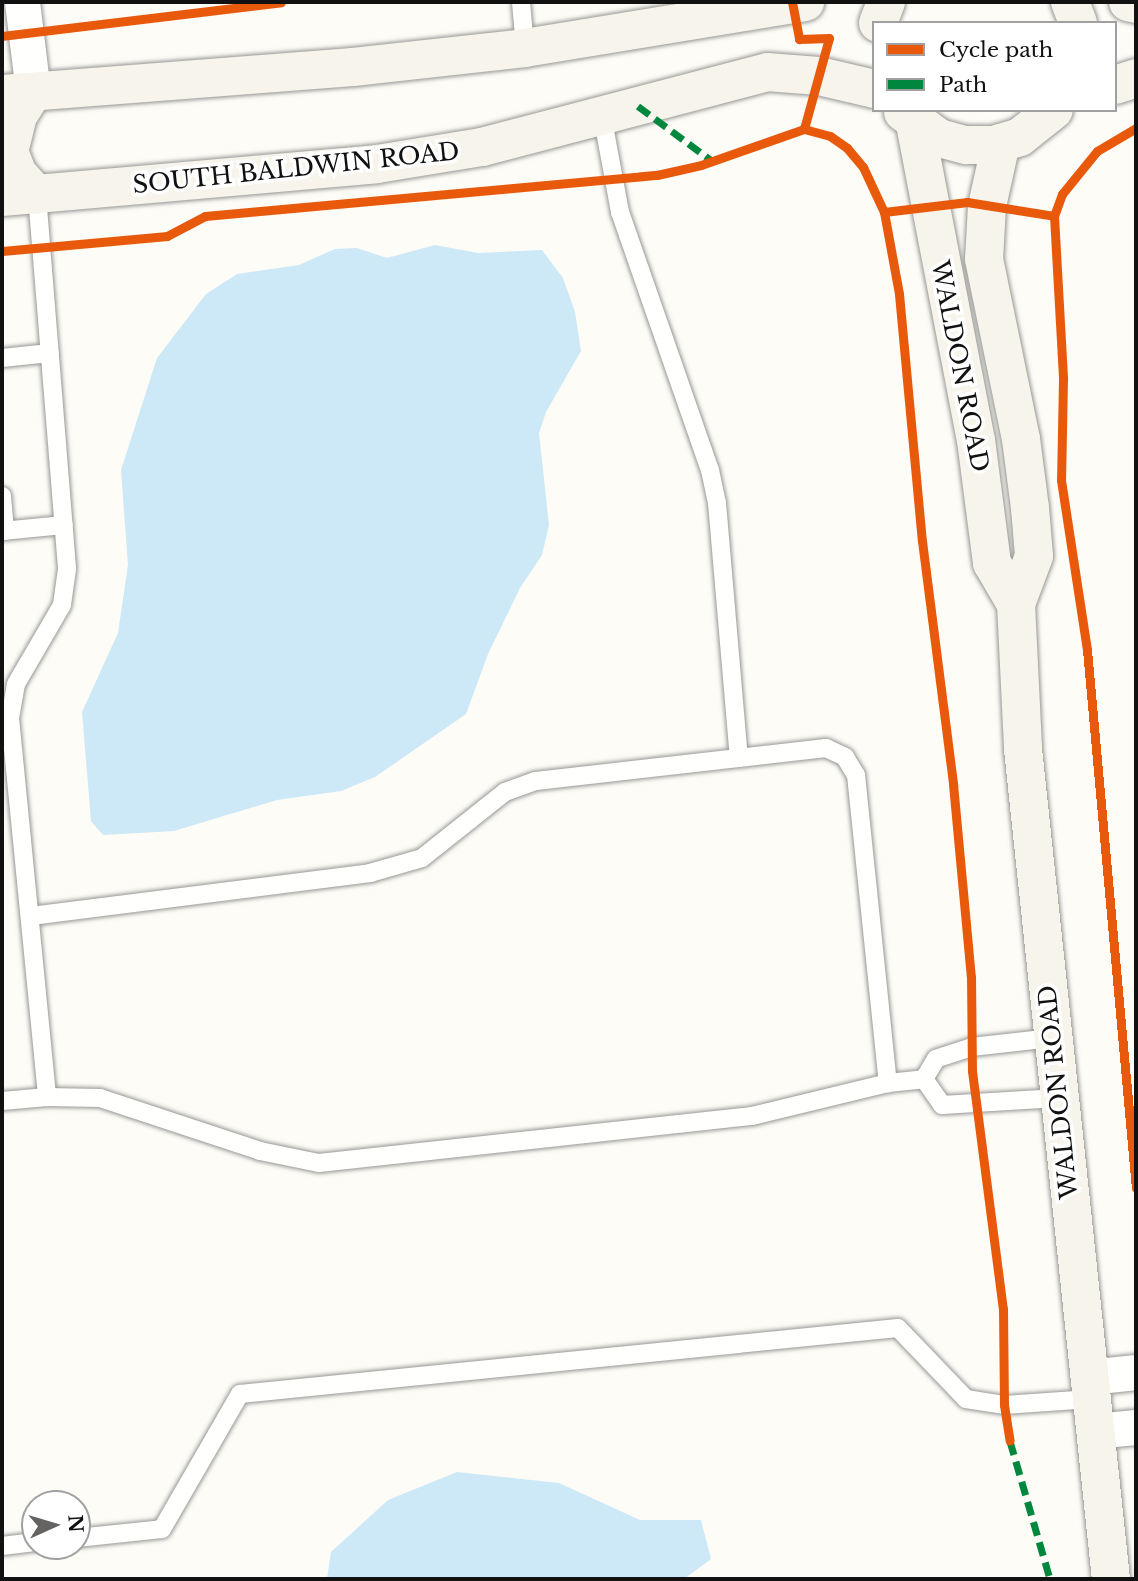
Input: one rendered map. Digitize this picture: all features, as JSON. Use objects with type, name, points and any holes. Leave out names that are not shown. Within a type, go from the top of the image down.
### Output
[{"type":"main road","points":[[19,196],[18,174],[9,151],[18,116],[17,93],[525,48],[805,2]]},
{"type":"main road","points":[[879,21],[886,2]]},
{"type":"main road","points":[[1070,2],[1077,21]]},
{"type":"main road","points":[[1128,2],[1136,4]]},
{"type":"main road","name":"SOUTH BALDWIN ROAD","points":[[19,196],[377,164],[482,147],[767,72],[819,76],[872,89]]},
{"type":"main road","points":[[1117,84],[1136,78]]},
{"type":"main road","points":[[908,117],[939,138],[966,145],[1001,143],[1020,137],[1051,112]]},
{"type":"main road","name":"WALDON ROAD","points":[[908,117],[976,440],[992,563],[1016,604]]},
{"type":"main road","name":"WALDON ROAD","points":[[1001,143],[983,236],[1021,439],[1034,556],[1016,604],[1023,749],[1111,1579]]},
{"type":"street","points":[[17,93],[22,2]]},
{"type":"street","points":[[1136,1372],[1092,1402],[1136,1427]]},
{"type":"lane","points":[[521,2],[525,48]]},
{"type":"lane","points":[[602,115],[620,212],[715,492],[739,758]]},
{"type":"lane","points":[[19,196],[50,353],[67,569],[62,605],[16,684],[10,718],[47,1097]]},
{"type":"lane","points":[[2,358],[50,353]]},
{"type":"lane","points":[[2,496],[3,531],[64,525]]},
{"type":"lane","points":[[2,674],[23,672]]},
{"type":"lane","points":[[31,916],[370,873],[422,858],[505,792],[536,781],[826,748],[845,757],[856,775],[888,1083]]},
{"type":"lane","points":[[924,1079],[936,1059],[972,1047],[1052,1038]]},
{"type":"lane","points":[[2,1101],[47,1097],[100,1098],[260,1151],[319,1163],[752,1116],[888,1083],[924,1079]]},
{"type":"lane","points":[[924,1079],[942,1105],[1058,1098]]},
{"type":"lane","points":[[91,1537],[162,1529],[240,1394],[898,1328],[966,1399],[1004,1405],[1092,1402]]},
{"type":"lane","points":[[2,1546],[21,1544]]},
{"type":"water","points":[[435,245],[478,253],[542,250],[563,278],[575,312],[581,351],[546,412],[539,433],[549,525],[542,555],[520,588],[488,654],[466,714],[375,777],[341,791],[277,800],[174,831],[103,835],[91,821],[82,712],[118,633],[128,565],[121,470],[157,358],[206,294],[237,274],[299,265],[335,249],[357,248],[387,258]]},
{"type":"water","points":[[457,1472],[559,1483],[640,1520],[701,1520],[711,1559],[684,1579],[327,1579],[331,1552],[388,1500]]},
{"type":"marked path","points":[[638,106],[711,160]]},
{"type":"marked path","points":[[1010,1441],[1050,1579]]},
{"type":"cycle path","points":[[2,36],[281,2]]},
{"type":"cycle path","points":[[792,2],[799,39],[829,38],[804,129]]},
{"type":"cycle path","points":[[1136,128],[1097,151],[1062,194],[1054,216],[1063,379],[1061,480],[1087,650],[1136,1188]]},
{"type":"cycle path","points":[[2,251],[167,236],[205,216],[657,175],[701,165],[804,129],[830,136],[847,148],[863,167],[884,212],[899,294],[922,541],[953,784],[971,977],[972,1071],[1003,1309],[1004,1405],[1010,1441]]},
{"type":"cycle path","points":[[884,212],[967,202],[1054,216]]}]
